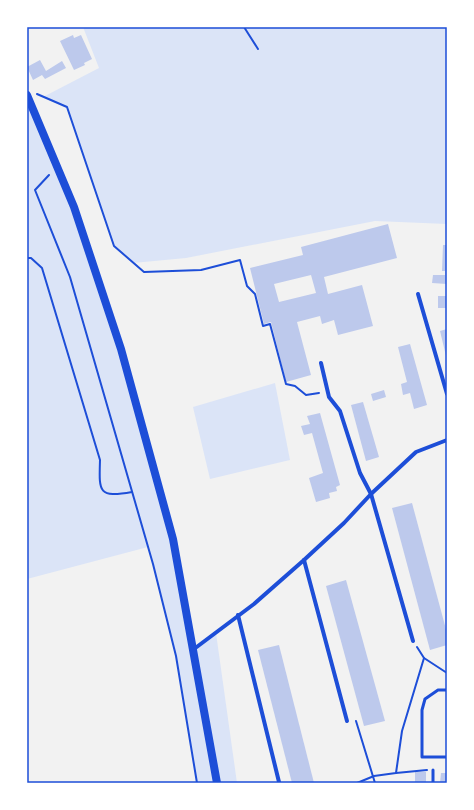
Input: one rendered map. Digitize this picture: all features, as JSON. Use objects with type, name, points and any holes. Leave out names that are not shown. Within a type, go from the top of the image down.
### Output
[{"type":"main road","points":[[30,94],[95,269],[122,349],[173,539],[218,783]]},
{"type":"street","points":[[418,294],[447,394]]},
{"type":"street","points":[[321,364],[329,397],[340,411],[360,473],[371,494],[414,641]]},
{"type":"street","points":[[194,649],[238,615],[304,560],[416,452],[447,440]]},
{"type":"street","points":[[304,560],[346,719]]},
{"type":"street","points":[[238,615],[279,782]]},
{"type":"lane","points":[[447,690],[438,690],[425,699],[422,710],[422,757],[447,757]]},
{"type":"lane","points":[[433,770],[433,783]]},
{"type":"path","points":[[244,27],[258,49]]},
{"type":"path","points":[[30,94],[67,108],[114,246],[144,272],[201,270],[240,260],[247,286],[255,294],[263,326],[270,324],[286,384],[295,386],[306,395],[328,392]]},
{"type":"path","points":[[57,165],[35,190],[70,277],[132,492],[176,656],[197,783]]},
{"type":"path","points":[[27,258],[31,258],[42,268],[100,460],[99,483],[106,494],[111,496],[132,492]]},
{"type":"path","points":[[414,641],[424,658],[447,673]]},
{"type":"path","points":[[396,773],[402,731],[424,658]]},
{"type":"path","points":[[346,719],[355,718],[375,783]]},
{"type":"path","points":[[357,783],[374,776],[415,770],[433,770]]},
{"type":"shaded area","points":[[83,27],[447,27],[447,224],[375,221],[186,258],[133,263],[114,246],[67,108],[43,97],[99,68]]},
{"type":"shaded area","points":[[30,102],[95,269],[173,539],[194,648],[216,633],[237,783],[197,783],[176,656],[148,547],[27,579],[27,107]]},
{"type":"shaded area","points":[[275,383],[290,460],[210,479],[193,407]]},
{"type":"building","points":[[73,35],[74,38],[81,35],[92,59],[84,63],[85,65],[74,70],[60,41]]},
{"type":"building","points":[[40,60],[46,71],[62,61],[66,68],[45,79],[42,75],[33,80],[27,67]]},
{"type":"building","points":[[388,224],[397,258],[324,277],[328,294],[362,285],[373,326],[338,335],[334,320],[322,324],[320,316],[297,322],[311,375],[286,382],[271,322],[264,324],[250,268],[303,255],[301,247]],"holes":[[[311,275],[316,293],[279,302],[274,284]]]},
{"type":"building","points":[[443,245],[447,245],[447,284],[432,283],[433,275],[445,275],[445,271],[442,271]]},
{"type":"building","points":[[438,296],[447,296],[447,308],[438,308]]},
{"type":"building","points":[[447,329],[447,360],[440,331]]},
{"type":"building","points":[[410,344],[427,405],[414,409],[410,393],[403,395],[401,384],[407,382],[398,347]]},
{"type":"building","points":[[384,390],[386,397],[373,401],[371,394]]},
{"type":"building","points":[[363,402],[379,457],[366,461],[351,405]]},
{"type":"building","points":[[320,413],[340,485],[336,487],[337,491],[329,493],[330,498],[316,502],[309,478],[323,473],[312,433],[304,435],[301,426],[310,424],[307,416]]},
{"type":"building","points":[[412,503],[447,633],[447,645],[430,650],[392,508]]},
{"type":"building","points":[[346,580],[385,721],[364,726],[326,586]]},
{"type":"building","points":[[279,645],[314,783],[292,783],[258,650]]},
{"type":"building","points":[[415,772],[426,772],[426,783],[415,783]]},
{"type":"building","points":[[441,773],[447,773],[447,783],[440,783]]}]
